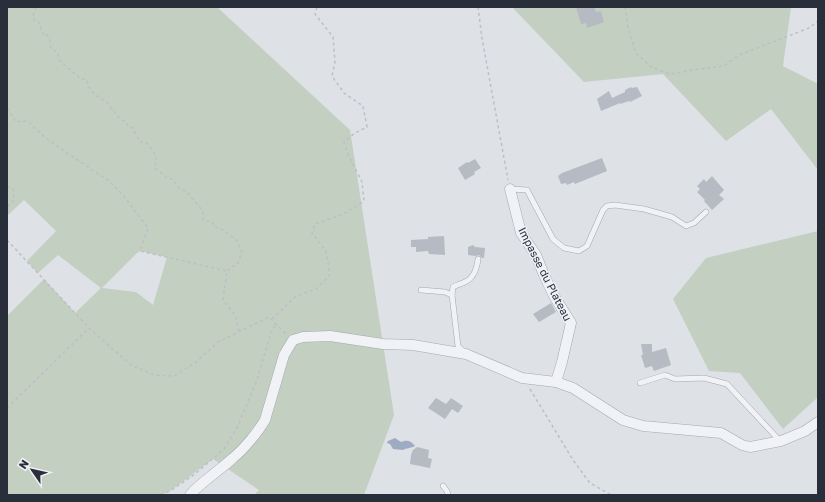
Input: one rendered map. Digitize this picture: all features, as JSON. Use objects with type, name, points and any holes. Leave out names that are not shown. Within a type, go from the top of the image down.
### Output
[{"type":"street","name":"Impasse du Plateau","points":[[510,189],[521,232],[536,255],[554,296],[571,323],[556,382]]},
{"type":"street","points":[[190,495],[196,488],[233,458],[260,428],[265,420],[284,355],[293,340],[303,337],[330,336],[383,344],[413,345],[466,354],[522,378],[556,382],[573,388],[623,420],[643,426],[721,433],[742,445],[750,447],[781,441],[805,431],[818,422]]},
{"type":"lane","name":"Impasse du Plateau","points":[[510,189],[527,190],[554,239],[564,248],[579,251],[587,246],[603,210],[607,206],[615,205],[644,209],[672,218],[686,226],[694,223],[706,212]]},
{"type":"lane","points":[[466,354],[458,346],[452,295],[454,287],[465,282],[472,276],[477,267],[478,260]]},
{"type":"lane","points":[[421,290],[445,292],[452,295]]},
{"type":"lane","points":[[640,383],[665,375],[675,379],[704,378],[727,384],[781,441]]},
{"type":"lane","points":[[443,486],[448,495]]},
{"type":"path","points":[[36,7],[33,16],[34,20],[38,21],[43,34],[46,33],[50,41],[50,48],[57,52],[61,62],[81,79],[86,79],[89,87],[95,95],[106,101],[120,119],[126,122],[128,126],[133,128],[140,142],[147,143],[155,155],[157,162],[154,167],[167,178],[172,180],[180,189],[187,192],[203,211],[203,220],[212,222],[215,227],[220,228],[236,240],[242,252],[238,263],[228,272],[224,300],[235,315],[239,331]]},
{"type":"path","points":[[272,319],[296,296],[316,289],[330,274],[326,251],[312,233],[315,224],[344,214],[364,201],[362,182],[348,154],[344,142],[367,127],[363,106],[344,93],[332,76],[335,62],[333,37],[315,14],[317,7]]},
{"type":"path","points":[[478,7],[482,38],[510,189]]},
{"type":"path","points":[[625,7],[628,28],[636,52],[651,67],[670,74],[724,66],[739,55],[809,28],[818,21]]},
{"type":"path","points":[[7,108],[16,122],[27,121],[48,140],[109,181],[122,194],[148,228],[140,251],[228,272]]},
{"type":"path","points":[[7,186],[13,189],[14,200],[7,207]]},
{"type":"path","points":[[7,240],[89,328],[131,365],[154,375],[174,376],[196,362],[218,342],[270,317],[293,340]]},
{"type":"path","points":[[161,495],[170,491],[195,474],[224,450],[237,428],[251,395],[271,332],[277,324]]},
{"type":"path","points":[[7,408],[89,328]]},
{"type":"path","points":[[522,378],[573,460],[590,483],[611,495]]},
{"type":"green space","points":[[7,7],[217,7],[350,130],[394,415],[364,495],[254,495],[259,490],[213,459],[170,491],[161,495],[7,495],[7,316],[44,279],[75,313],[101,288],[58,255],[38,273],[27,261],[56,231],[24,200],[7,216]],"holes":[[[140,251],[167,257],[153,305],[136,292],[102,288]]]},
{"type":"green space","points":[[512,7],[791,7],[783,66],[818,84],[818,170],[771,109],[726,141],[663,74],[584,82]]},
{"type":"green space","points":[[818,231],[818,397],[783,429],[740,373],[709,371],[673,299],[706,258]]},
{"type":"water","points":[[395,438],[401,442],[410,442],[415,446],[403,450],[393,449],[390,444],[387,443]]},
{"type":"building","points":[[576,7],[594,7],[596,12],[601,11],[604,22],[587,28],[586,23],[581,24]]},
{"type":"building","points":[[631,87],[637,87],[642,96],[630,102],[620,103],[601,111],[597,99],[609,91],[612,98],[625,92],[625,90]]},
{"type":"building","points":[[602,158],[607,171],[575,184],[574,182],[567,185],[566,183],[561,184],[558,176],[562,173]]},
{"type":"building","points":[[475,159],[481,168],[465,180],[458,168]]},
{"type":"building","points":[[712,176],[724,190],[719,195],[724,199],[712,210],[697,192],[700,189],[697,186],[704,179],[706,182]]},
{"type":"building","points":[[444,236],[445,255],[429,254],[428,251],[416,252],[416,247],[411,247],[411,240]]},
{"type":"building","points":[[473,245],[475,247],[485,248],[484,258],[479,255],[468,255],[468,247]]},
{"type":"building","points":[[551,303],[556,312],[539,322],[533,314]]},
{"type":"building","points":[[641,344],[652,344],[652,352],[666,348],[671,365],[654,371],[652,366],[645,368],[641,355],[643,355]]},
{"type":"building","points":[[436,398],[446,404],[451,398],[463,406],[458,413],[452,409],[445,419],[428,408]]},
{"type":"building","points":[[417,447],[429,450],[428,458],[432,459],[430,468],[410,464],[413,450]]}]
